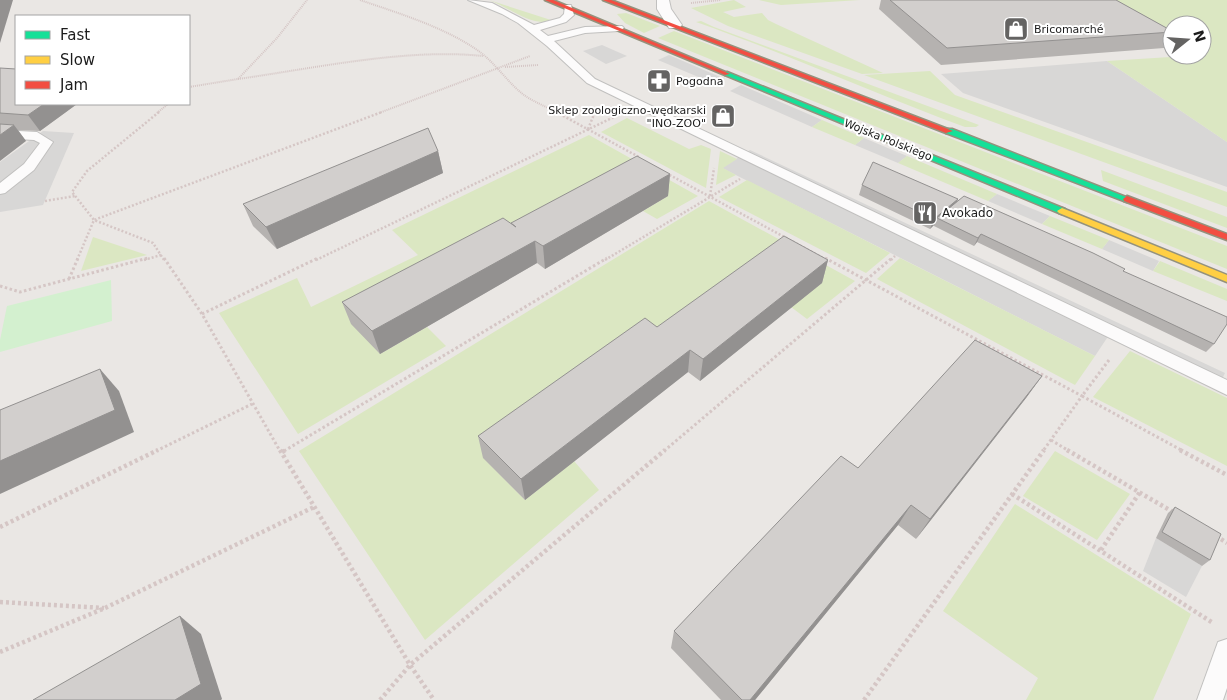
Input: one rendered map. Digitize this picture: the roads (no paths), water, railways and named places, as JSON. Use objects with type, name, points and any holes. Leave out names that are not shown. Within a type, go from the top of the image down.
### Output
[{"type":"street","name":"Wojska Polskiego","points":[[548,0],[1227,279]]},
{"type":"street","points":[[592,17],[611,1],[1227,237]]},
{"type":"street","points":[[592,17],[658,2],[674,25]]},
{"type":"lane","points":[[472,0],[483,2],[531,29],[550,43],[591,81],[914,239],[1227,388]]},
{"type":"lane","points":[[531,29],[563,20],[569,15],[568,7]]},
{"type":"lane","points":[[550,43],[585,30],[619,28]]},
{"type":"lane","points":[[0,134],[36,136],[47,142],[29,167],[0,190]]},
{"type":"lane","points":[[1210,700],[1227,651]]},
{"type":"place","name":"Bricomarché","points":[[1016,29]]},
{"type":"place","name":"Pogodna","points":[[659,81]]},
{"type":"place","name":"Sklep zoologiczno-wędkarski \"INO-ZOO\"","points":[[723,116]]},
{"type":"place","name":"Avokado","points":[[925,213]]}]
